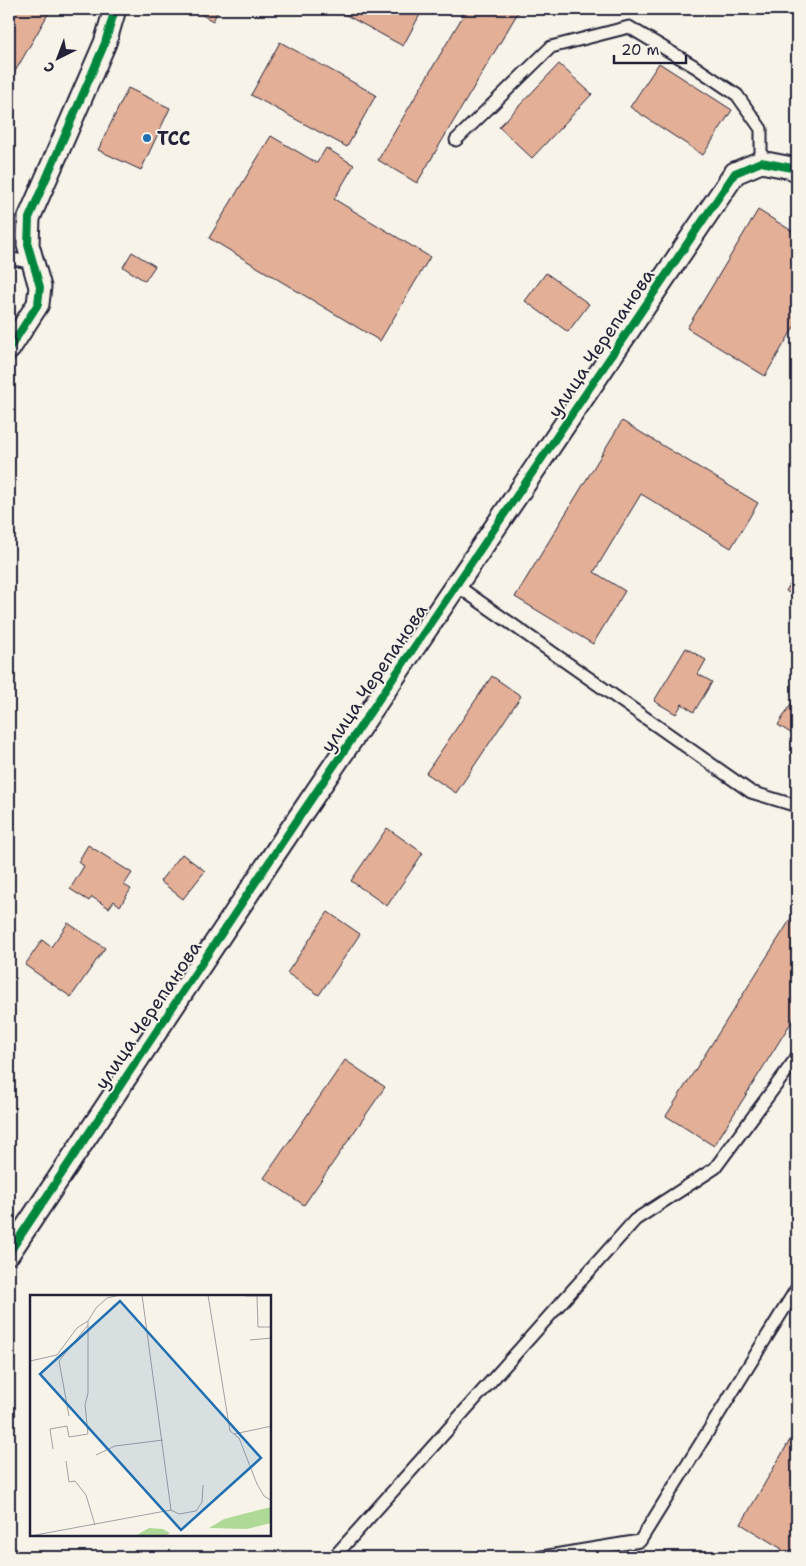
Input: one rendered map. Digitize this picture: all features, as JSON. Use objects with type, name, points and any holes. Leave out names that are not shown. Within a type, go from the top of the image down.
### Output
[{"type":"street","points":[[9,349],[38,304],[40,287],[28,244],[29,218],[105,43],[115,9]]},
{"type":"street","points":[[761,162],[795,170]]},
{"type":"street","name":"улица Черепанова","points":[[9,1253],[283,841],[735,173],[761,162]]},
{"type":"lane","points":[[456,140],[551,47],[629,27],[694,66],[737,95],[761,128],[761,162]]},
{"type":"lane","points":[[9,258],[32,263]]},
{"type":"lane","points":[[456,585],[751,792],[797,806]]},
{"type":"lane","points":[[334,1557],[635,1220],[715,1168],[797,1057]]},
{"type":"lane","points":[[542,1557],[640,1541],[797,1288]]},
{"type":"building","points":[[9,9],[51,9],[9,82]]},
{"type":"building","points":[[191,9],[219,9],[213,21]]},
{"type":"building","points":[[335,9],[423,9],[403,46]]},
{"type":"building","points":[[467,9],[520,9],[417,183],[378,160]]},
{"type":"building","points":[[280,42],[376,95],[347,147],[251,95]]},
{"type":"building","points":[[659,63],[732,110],[703,155],[630,107]]},
{"type":"building","points":[[559,64],[592,94],[532,158],[499,127]]},
{"type":"building","points":[[128,88],[170,108],[141,170],[98,150]]},
{"type":"building","points":[[271,136],[317,163],[326,148],[354,165],[334,199],[430,257],[380,341],[209,238]]},
{"type":"building","points":[[758,210],[797,234],[797,322],[765,376],[687,328]]},
{"type":"building","points":[[132,252],[155,266],[145,281],[123,267]]},
{"type":"building","points":[[546,273],[589,304],[568,332],[525,301]]},
{"type":"building","points":[[622,421],[758,503],[731,548],[641,494],[594,572],[625,591],[593,644],[515,597]]},
{"type":"building","points":[[797,572],[797,598],[786,591]]},
{"type":"building","points":[[686,648],[706,660],[698,674],[712,682],[694,712],[682,704],[676,714],[654,701]]},
{"type":"building","points":[[492,676],[521,696],[456,793],[426,773]]},
{"type":"building","points":[[797,694],[797,737],[778,725]]},
{"type":"building","points":[[387,828],[423,853],[387,906],[351,881]]},
{"type":"building","points":[[88,845],[132,873],[124,885],[131,889],[120,906],[114,901],[109,908],[92,897],[89,901],[70,889],[84,866],[78,862]]},
{"type":"building","points":[[182,854],[205,871],[183,899],[160,881]]},
{"type":"building","points":[[328,912],[360,934],[319,995],[287,973]]},
{"type":"building","points":[[792,917],[797,921],[797,1013],[714,1146],[666,1116]]},
{"type":"building","points":[[68,923],[105,948],[71,997],[25,965],[42,940],[51,947]]},
{"type":"building","points":[[345,1060],[385,1087],[304,1205],[264,1178]]},
{"type":"building","points":[[797,1428],[797,1557],[777,1557],[782,1549],[741,1524]]},
{"type":"cycle path","points":[[9,349],[38,304],[40,287],[28,245],[29,218],[105,43],[115,9]]},
{"type":"cycle path","points":[[9,1253],[283,841],[735,173],[761,162],[792,168],[797,171]]},
{"type":"place","name":"ТСС","points":[[147,138]]}]
